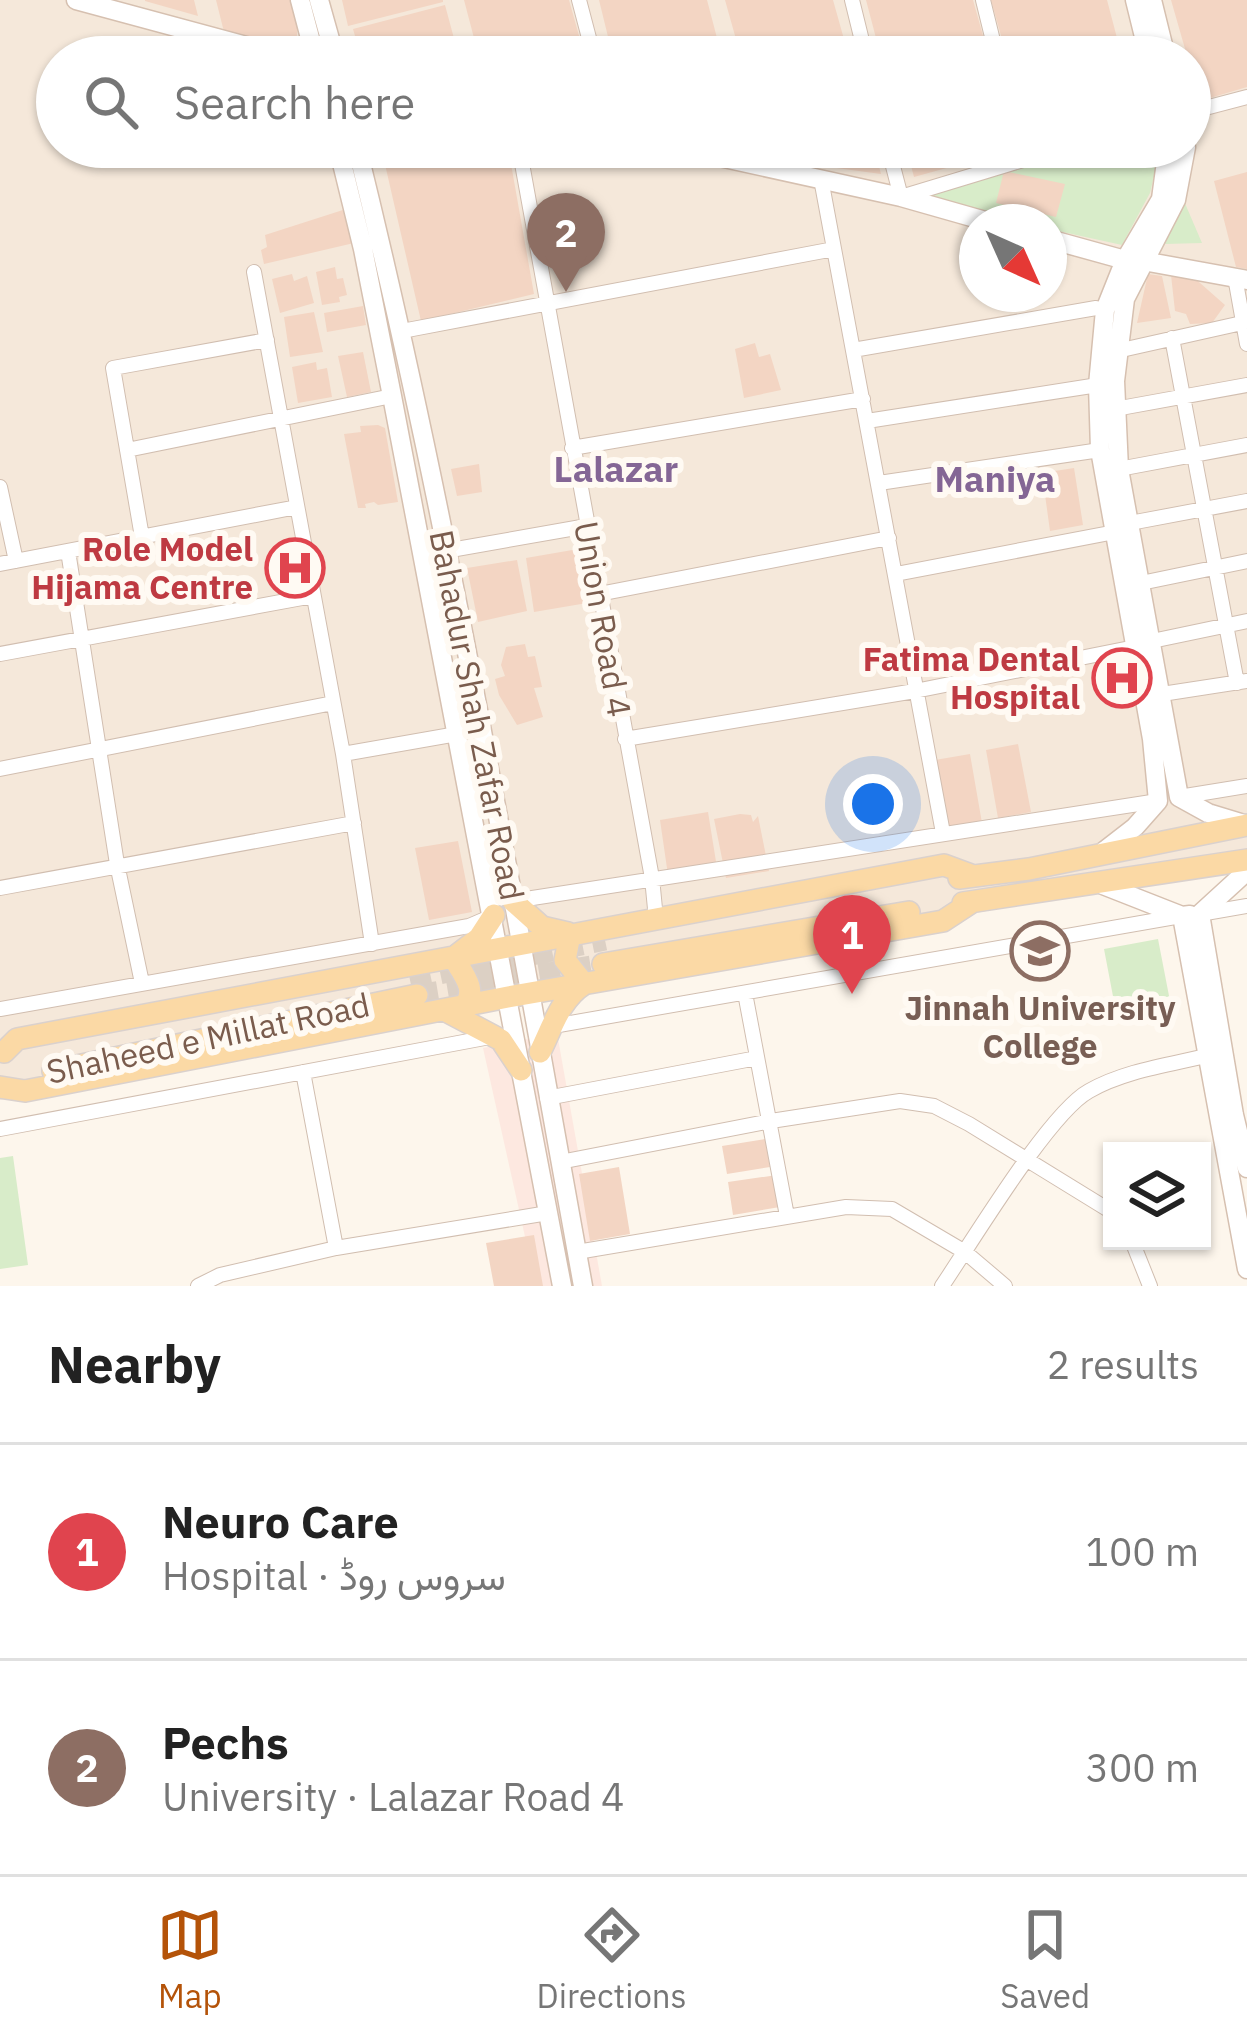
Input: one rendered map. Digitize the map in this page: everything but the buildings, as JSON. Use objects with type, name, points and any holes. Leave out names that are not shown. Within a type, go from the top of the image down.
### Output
[{"type":"main road","points":[[76,0],[213,36]]},
{"type":"main road","points":[[299,0],[309,36]]},
{"type":"main road","points":[[319,0],[329,36]]},
{"type":"main road","points":[[1135,0],[1144,36]]},
{"type":"main road","points":[[1151,0],[1160,36]]},
{"type":"main road","name":"Bahadur Shah Zafar Road","points":[[343,168],[363,248],[500,949],[540,1052],[583,1286]]},
{"type":"main road","name":"Bahadur Shah Zafar Road","points":[[362,168],[402,331],[523,944],[519,995],[504,1034]]},
{"type":"main road","points":[[770,168],[959,213]]},
{"type":"main road","points":[[1165,168],[1161,199],[1134,261],[1125,299],[1114,409],[1123,528],[1161,737],[1179,797]]},
{"type":"main road","points":[[1158,801],[1162,694],[1144,644],[1141,583],[1100,450],[1098,385],[1105,310],[1176,200],[1182,168]]},
{"type":"main road","points":[[1067,244],[1134,261],[1241,278]]},
{"type":"main road","points":[[1104,851],[1158,801],[1179,797],[1208,813],[1247,825]]},
{"type":"main road","points":[[1247,825],[971,875],[603,952],[1103,885],[1247,860]]},
{"type":"main road","points":[[2,1053],[17,1039],[944,866],[971,875]]},
{"type":"main road","points":[[1191,915],[1247,871]]},
{"type":"main road","points":[[1103,885],[1191,915]]},
{"type":"main road","points":[[513,901],[542,927],[573,935]]},
{"type":"main road","points":[[0,1084],[25,1091],[519,995],[943,921],[972,902]]},
{"type":"main road","points":[[449,958],[465,952],[494,915]]},
{"type":"main road","points":[[1191,915],[1206,1056],[1247,1269]]},
{"type":"main road","points":[[1191,915],[1247,1168]]},
{"type":"main road","points":[[573,935],[566,960],[584,984]]},
{"type":"main road","points":[[449,958],[471,990],[470,1000],[453,1008]]},
{"type":"main road","points":[[540,1052],[572,991],[584,984]]},
{"type":"main road","name":"Shaheed e Millat Road","points":[[0,1084],[413,987],[2,1053]]},
{"type":"main road","points":[[453,1008],[504,1034],[521,1070],[562,1286]]},
{"type":"street","points":[[579,0],[588,36]]},
{"type":"street","points":[[852,0],[861,36]]},
{"type":"street","points":[[983,0],[992,36]]},
{"type":"street","points":[[1211,106],[1247,97]]},
{"type":"street","name":"Union Road 4","points":[[523,168],[656,919]]},
{"type":"street","points":[[893,168],[901,197],[980,168]]},
{"type":"street","points":[[821,179],[943,833]]},
{"type":"street","points":[[402,331],[834,249]]},
{"type":"street","points":[[254,272],[343,754],[372,944]]},
{"type":"street","points":[[1241,278],[1247,344]]},
{"type":"street","points":[[854,350],[1105,310]]},
{"type":"street","points":[[1117,351],[1242,323]]},
{"type":"street","points":[[1162,694],[1242,682],[1172,338]]},
{"type":"street","points":[[142,537],[113,368],[267,340]]},
{"type":"street","points":[[867,421],[1098,385]]},
{"type":"street","points":[[1114,409],[1247,385]]},
{"type":"street","points":[[127,450],[392,396]]},
{"type":"street","points":[[572,448],[863,399]]},
{"type":"street","points":[[1119,469],[1247,445]]},
{"type":"street","points":[[879,483],[1100,450]]},
{"type":"street","points":[[0,487],[8,562],[297,507]]},
{"type":"street","points":[[896,574],[1247,501]]},
{"type":"street","points":[[445,551],[587,526]]},
{"type":"street","points":[[599,594],[889,538]]},
{"type":"street","points":[[68,551],[117,864],[142,983]]},
{"type":"street","points":[[1141,583],[1247,561]]},
{"type":"street","points":[[0,654],[314,596]]},
{"type":"street","points":[[625,739],[915,691],[1247,621]]},
{"type":"street","points":[[0,769],[333,703]]},
{"type":"street","points":[[343,754],[458,734]]},
{"type":"street","points":[[1179,797],[1247,786]]},
{"type":"street","points":[[513,901],[1158,801]]},
{"type":"street","points":[[0,888],[354,823]]},
{"type":"street","points":[[553,1026],[1247,906]]},
{"type":"street","points":[[0,1009],[469,926],[494,915]]},
{"type":"street","points":[[745,993],[787,1216]]},
{"type":"street","points":[[0,1129],[504,1034]]},
{"type":"street","points":[[942,1286],[1055,1123],[1084,1093],[1114,1079],[1206,1056]]},
{"type":"street","points":[[547,1098],[757,1058]]},
{"type":"street","points":[[303,1072],[336,1248]]},
{"type":"street","points":[[560,1162],[900,1101],[934,1106],[1103,1206]]},
{"type":"street","points":[[577,1252],[846,1207],[892,1209],[965,1252],[1004,1286]]},
{"type":"street","points":[[198,1286],[220,1274],[336,1248],[548,1214]]},
{"type":"street","points":[[1136,1250],[1150,1286]]},
{"type":"shaded area","points":[[0,0],[1247,0],[1247,861],[0,1100]]},
{"type":"shaded area","points":[[557,1033],[602,1286],[536,1286],[483,1048]]},
{"type":"green space","points":[[996,168],[1156,168],[1150,193],[1122,245],[1067,233],[1067,204],[959,204],[959,210],[901,197]]},
{"type":"green space","points":[[1184,201],[1202,243],[1165,244]]},
{"type":"green space","points":[[1158,939],[1170,1001],[1116,1012],[1104,949]]},
{"type":"green space","points":[[13,1156],[28,1265],[0,1269],[0,1158]]},
{"type":"tunnel","points":[[410,980],[605,940]]},
{"type":"tunnel","points":[[417,995],[603,964]]},
{"type":"place","name":"Pechs","points":[[566,292]]},
{"type":"place","name":"Role Model Hijama Centre","points":[[295,568]]},
{"type":"place","name":"Fatima Dental Hospital","points":[[1122,678]]},
{"type":"place","name":"Jinnah University College","points":[[1040,951]]},
{"type":"place","name":"Neuro Care","points":[[852,994]]},
{"type":"district","name":"Lalazar","points":[[616,469]]},
{"type":"district","name":"Maniya","points":[[995,479]]}]
